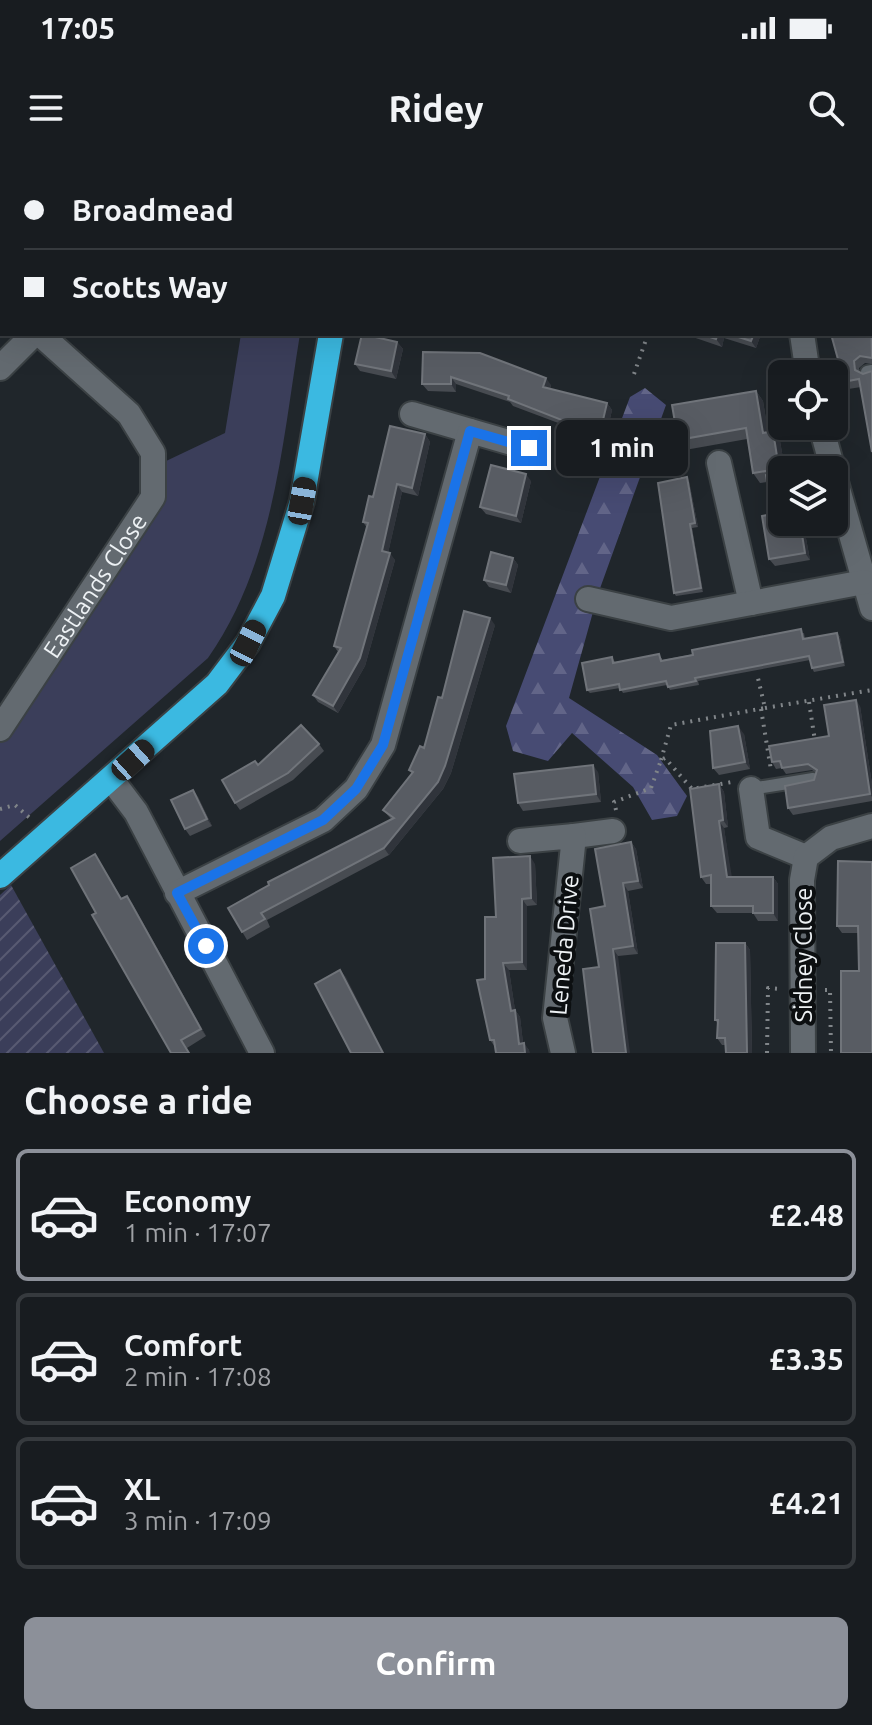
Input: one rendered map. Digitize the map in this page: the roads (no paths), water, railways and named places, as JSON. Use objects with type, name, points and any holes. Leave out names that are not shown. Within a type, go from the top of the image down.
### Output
[{"type":"highway","points":[[0,876],[217,684],[248,643],[273,596],[302,501],[331,336]]},
{"type":"street","points":[[0,368],[35,336]]},
{"type":"street","name":"Eastlands Close","points":[[0,729],[153,497],[153,453],[129,414],[39,336]]},
{"type":"street","points":[[802,336],[806,360]]},
{"type":"street","points":[[412,414],[529,448]]},
{"type":"street","points":[[177,893],[323,820],[356,789],[383,745],[470,431]]},
{"type":"street","points":[[719,463],[751,603]]},
{"type":"street","points":[[848,525],[872,608]]},
{"type":"street","points":[[588,599],[671,618],[864,582]]},
{"type":"street","points":[[111,779],[136,812],[262,1053]]},
{"type":"street","name":"Sidney Close","points":[[762,787],[758,837],[806,857]]},
{"type":"street","name":"Sidney Close","points":[[803,1053],[802,880],[806,857],[831,838],[872,826]]},
{"type":"street","name":"Leneda Drive","points":[[520,841],[613,831]]},
{"type":"street","name":"Leneda Drive","points":[[563,1053],[555,1018],[574,836]]},
{"type":"lane","points":[[762,787],[813,779]]}]
